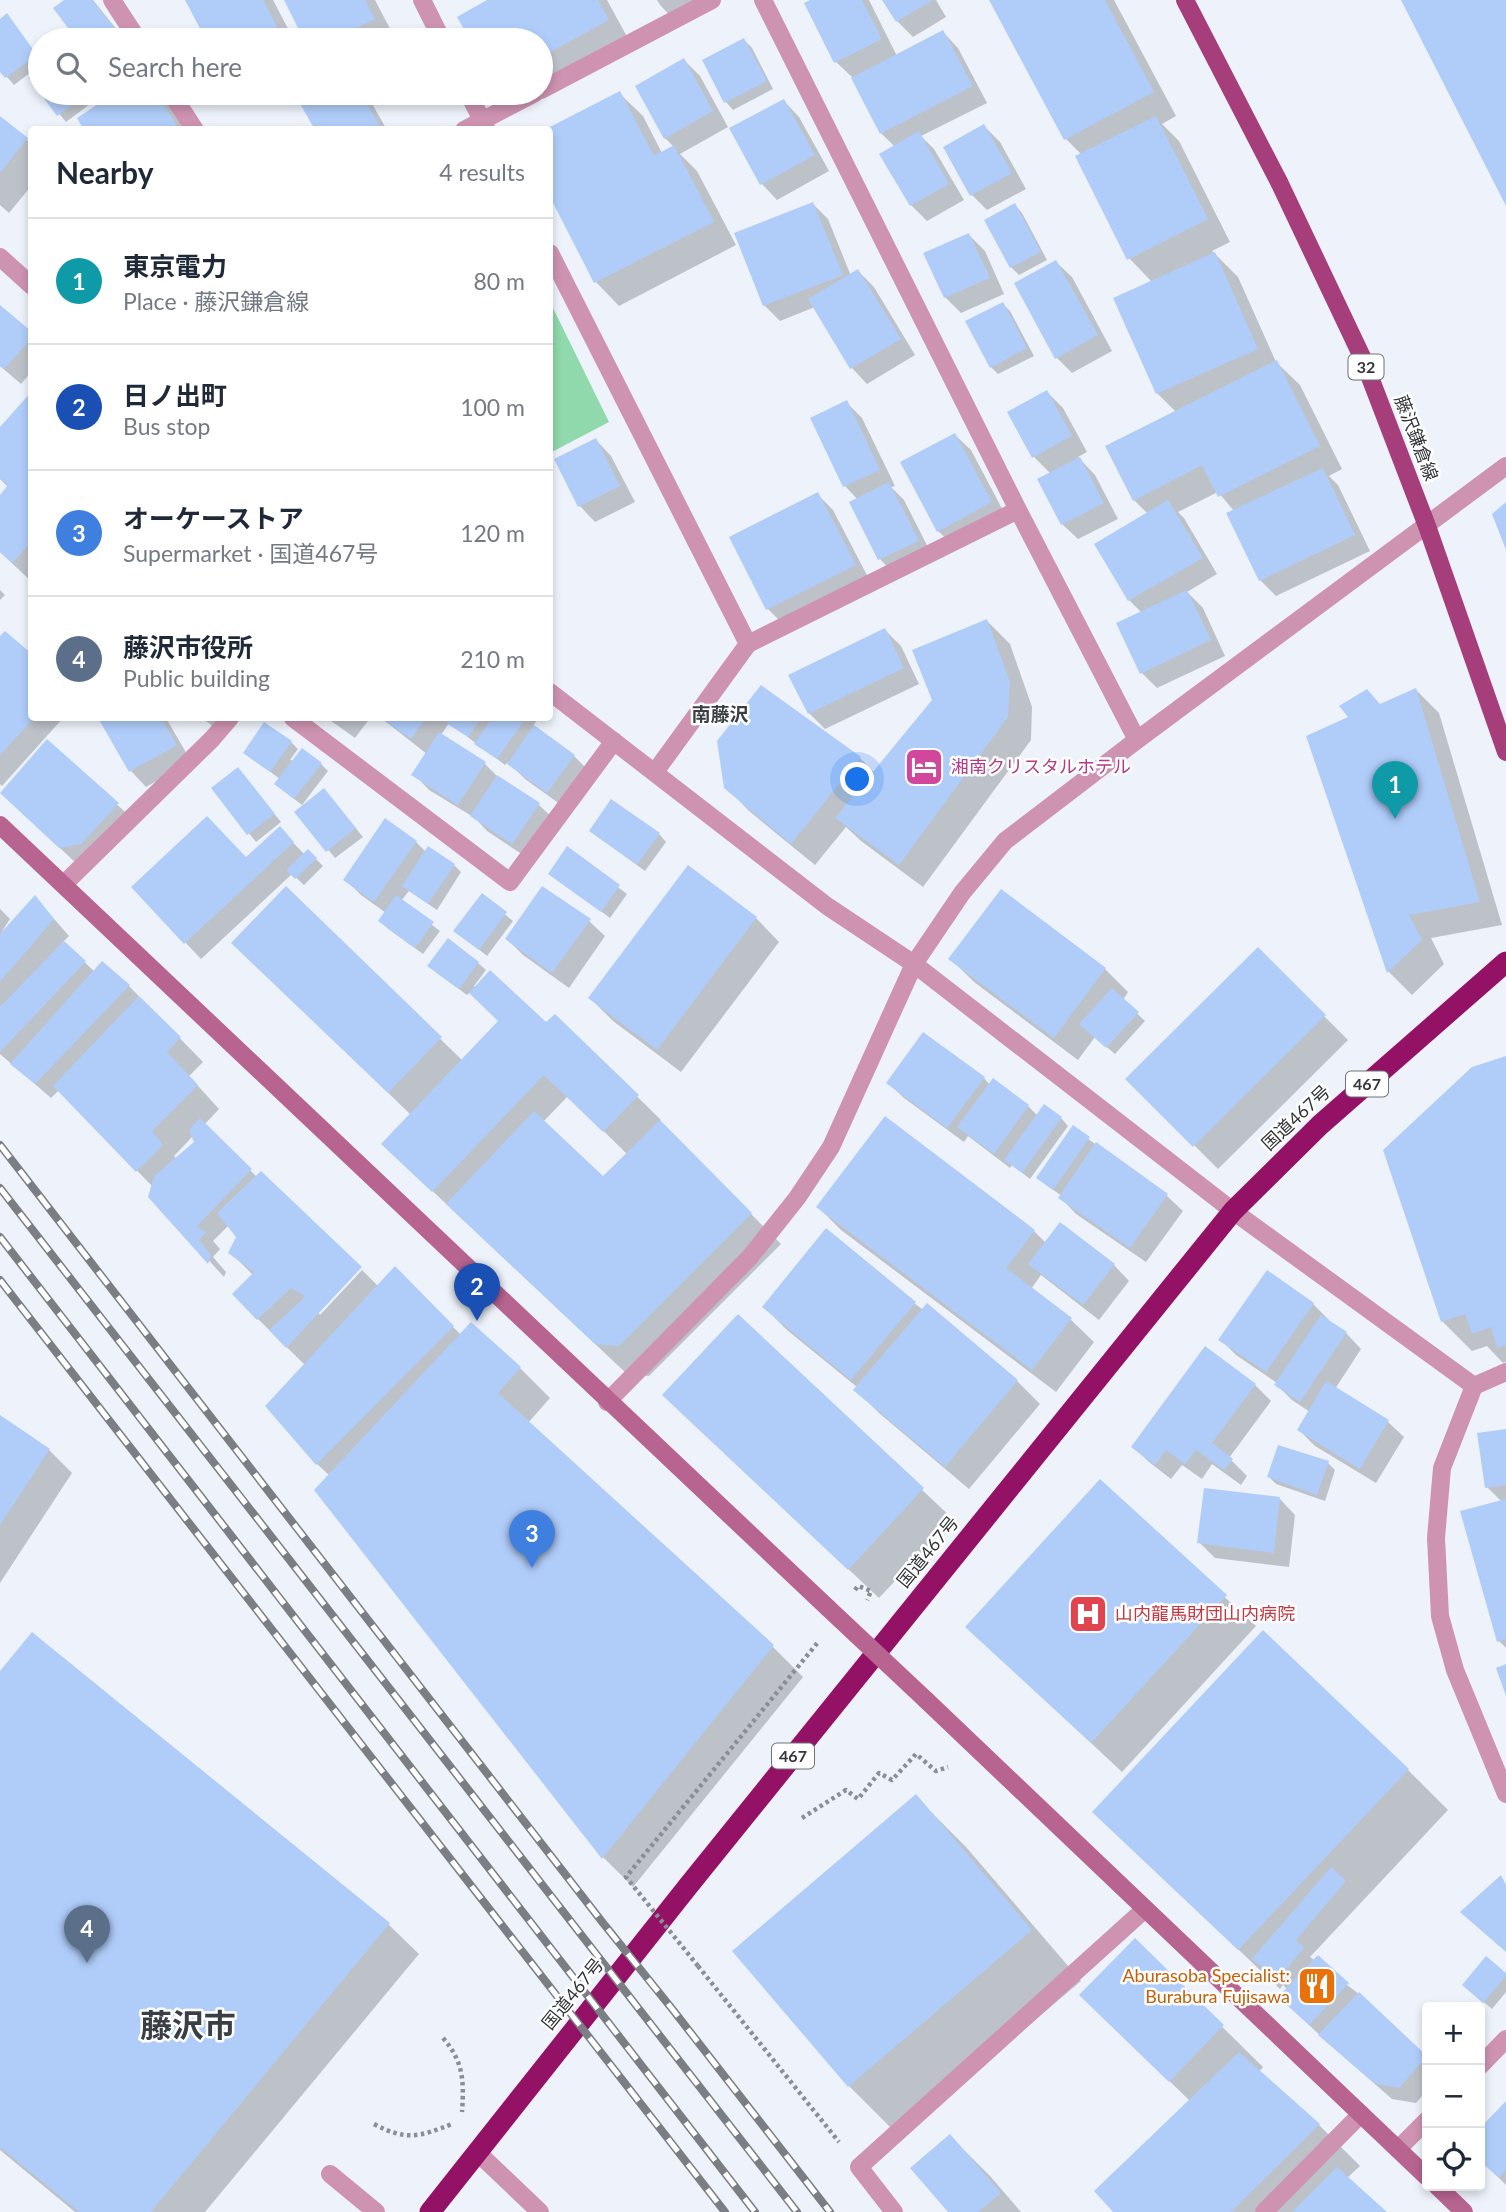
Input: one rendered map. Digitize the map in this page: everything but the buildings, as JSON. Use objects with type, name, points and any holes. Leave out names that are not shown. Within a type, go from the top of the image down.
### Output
[{"type":"highway","name":"国道467号","points":[[430,2212],[689,1885],[1233,1211],[1320,1125],[1506,962]]},
{"type":"main road","name":"藤沢鎌倉線","points":[[1185,0],[1280,184],[1363,359],[1427,526],[1506,752]]},
{"type":"street","points":[[112,0],[130,28]]},
{"type":"street","points":[[422,0],[436,28]]},
{"type":"street","points":[[553,84],[712,0]]},
{"type":"street","points":[[762,0],[1018,510],[1137,740]]},
{"type":"street","points":[[179,105],[192,126]]},
{"type":"street","points":[[474,105],[484,125],[516,105]]},
{"type":"street","points":[[0,257],[28,282]]},
{"type":"street","points":[[553,259],[748,644]]},
{"type":"street","points":[[607,1402],[750,1257],[797,1198],[831,1147],[914,964],[962,893],[1005,841],[1506,466]]},
{"type":"street","points":[[655,772],[748,644],[1018,510]]},
{"type":"street","points":[[553,694],[827,906],[914,964],[1233,1211],[1474,1386]]},
{"type":"street","points":[[64,884],[227,721]]},
{"type":"street","points":[[297,721],[510,882],[614,741]]},
{"type":"street","points":[[0,825],[1422,2172]]},
{"type":"street","points":[[1506,1372],[1474,1386],[1442,1468],[1436,1538],[1440,1616],[1455,1670],[1506,1794]]},
{"type":"street","points":[[894,2212],[859,2167],[1145,1909]]},
{"type":"street","points":[[1481,2065],[1506,2039]]},
{"type":"street","points":[[1264,2212],[1361,2114]]},
{"type":"street","points":[[1398,2149],[1422,2125]]},
{"type":"street","points":[[477,2152],[540,2212]]},
{"type":"street","points":[[330,2174],[376,2212]]},
{"type":"street","points":[[1442,2191],[1464,2212]]},
{"type":"path","points":[[833,1613],[626,1877],[859,2167]]},
{"type":"path","points":[[802,1818],[846,1790],[858,1799],[879,1773],[891,1780],[904,1767]]},
{"type":"path","points":[[443,2038],[455,2052],[464,2082],[462,2112]]},
{"type":"path","points":[[374,2124],[393,2134],[423,2136],[452,2124]]},
{"type":"green space","points":[[553,308],[609,422],[553,451]]},
{"type":"railway","points":[[0,1145],[830,2212]]},
{"type":"railway","points":[[0,1188],[797,2212]]},
{"type":"railway","points":[[0,1237],[755,2212]]},
{"type":"railway","points":[[0,1280],[725,2212]]},
{"type":"place","name":"湘南クリスタルホテル","points":[[924,767]]},
{"type":"place","name":"東京電力","points":[[1395,819]]},
{"type":"place","name":"日ノ出町","points":[[477,1321]]},
{"type":"place","name":"オーケーストア","points":[[532,1568]]},
{"type":"place","name":"山内龍馬財団山内病院","points":[[1088,1614]]},
{"type":"place","name":"藤沢市役所","points":[[87,1963]]},
{"type":"place","name":"Aburasoba Specialist: Burabura Fujisawa","points":[[1317,1986]]},
{"type":"district","name":"南藤沢","points":[[720,714]]},
{"type":"district","name":"藤沢市","points":[[188,2026]]}]
